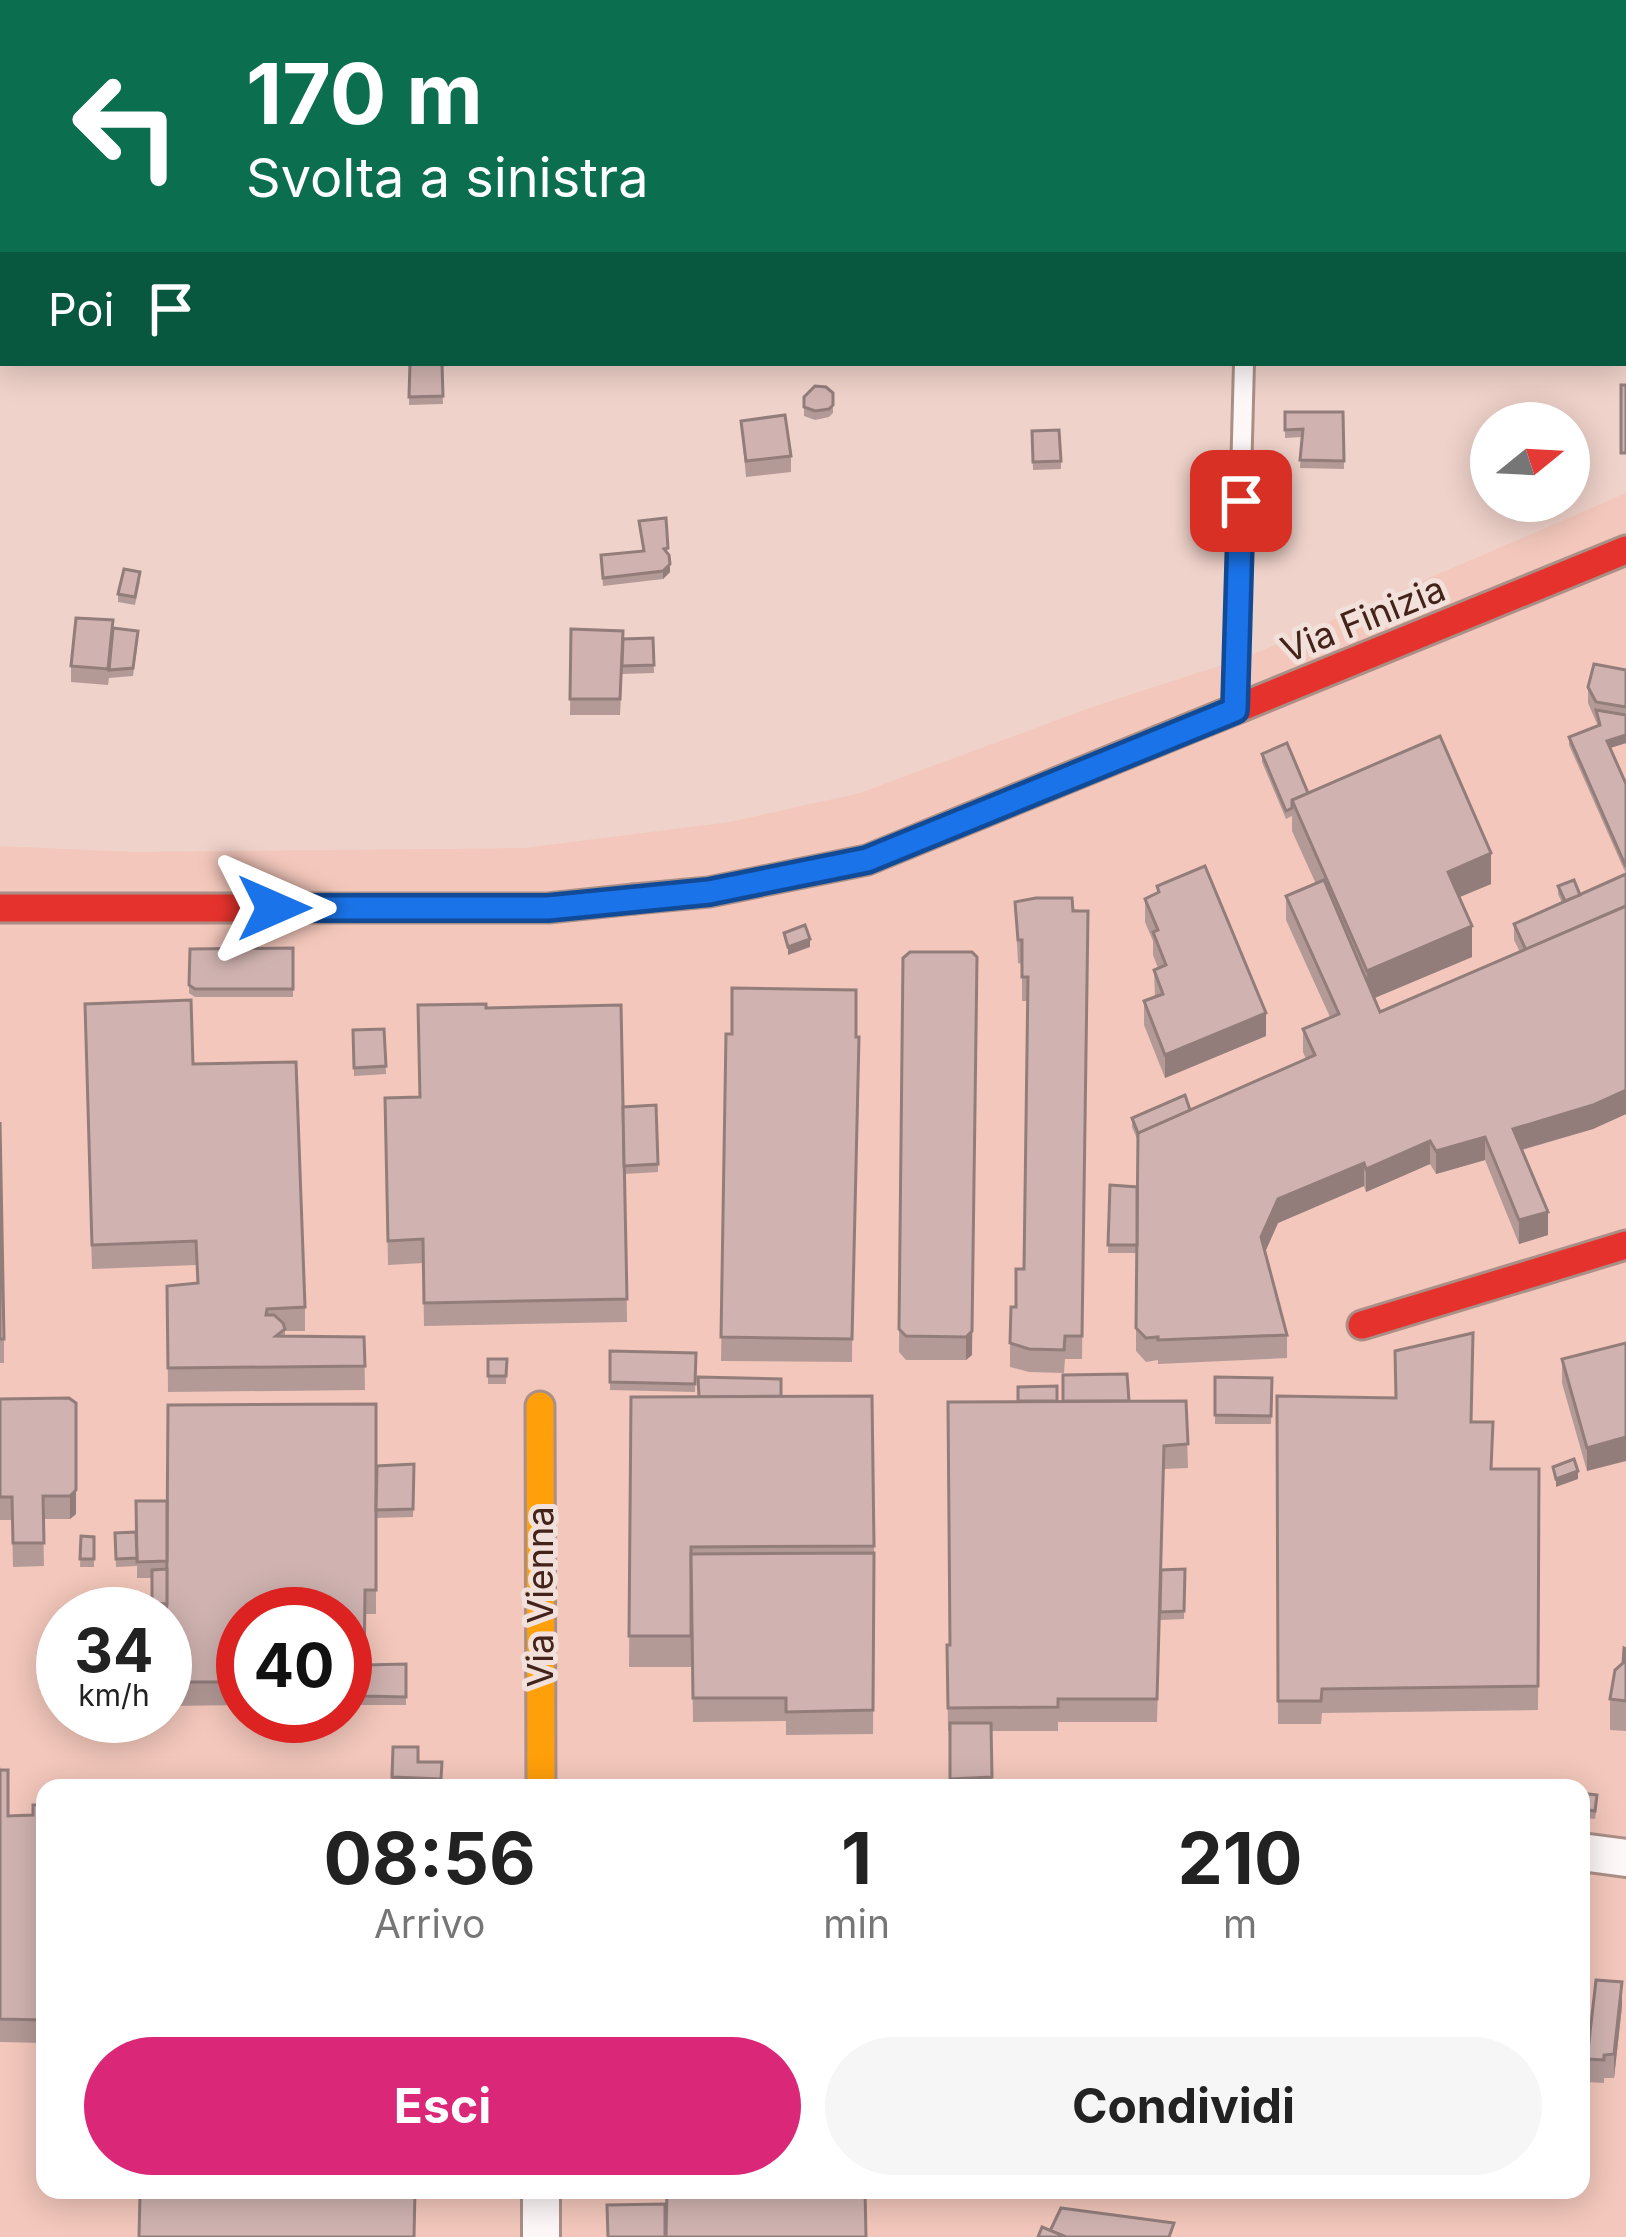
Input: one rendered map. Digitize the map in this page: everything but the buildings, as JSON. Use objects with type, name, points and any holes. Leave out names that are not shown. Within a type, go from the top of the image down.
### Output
[{"type":"street","name":"Via Finizia","points":[[0,908],[548,908],[709,892],[867,860],[1626,550]]},
{"type":"street","points":[[1362,1325],[1626,1246]]},
{"type":"street","name":"Via Vienna","points":[[540,1406],[541,1779]]},
{"type":"street","points":[[1590,1853],[1626,1858]]},
{"type":"street","points":[[542,2199],[542,2237]]},
{"type":"lane","points":[[1235,710],[1244,366]]},
{"type":"shaded area","points":[[1626,493],[1626,2237],[0,2237],[0,846],[134,852],[524,848],[730,822],[860,793],[1092,707],[1247,657],[1559,522],[1590,522],[1590,509]]},
{"type":"traffic: fast","points":[[634,899],[709,892],[867,860],[1160,740]]},
{"type":"traffic: slow","points":[[540,1406],[541,1779]]},
{"type":"traffic: jam","points":[[1160,740],[1626,550]]},
{"type":"traffic: jam","points":[[0,908],[548,908],[634,899]]},
{"type":"traffic: jam","points":[[1362,1325],[1626,1245]]},
{"type":"route","points":[[274,908],[548,908],[709,892],[867,860],[1174,736],[1235,710],[1241,501]]}]
